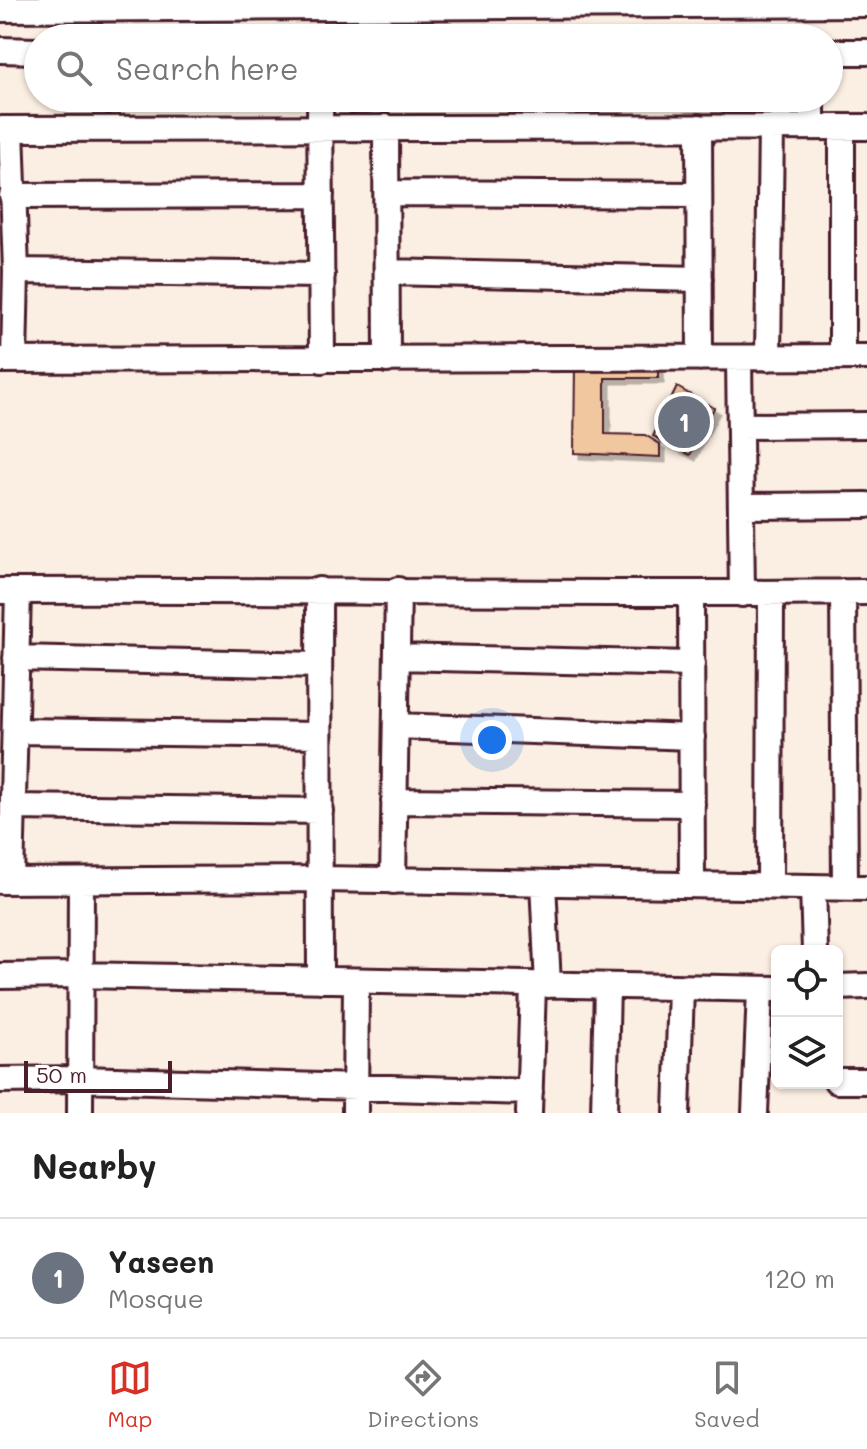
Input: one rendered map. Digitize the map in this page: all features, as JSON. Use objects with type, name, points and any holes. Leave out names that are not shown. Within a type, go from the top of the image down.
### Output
[{"type":"street","points":[[0,9],[512,2],[867,4]]},
{"type":"street","points":[[0,50],[24,51]]},
{"type":"street","points":[[843,52],[867,52]]},
{"type":"street","points":[[320,112],[322,360]]},
{"type":"street","points":[[812,112],[812,127]]},
{"type":"street","points":[[386,127],[387,360]]},
{"type":"street","points":[[699,127],[700,358]]},
{"type":"street","points":[[768,358],[771,127]]},
{"type":"street","points":[[842,127],[842,357]]},
{"type":"street","points":[[867,127],[6,129],[16,271],[7,360],[867,357]]},
{"type":"street","points":[[387,193],[699,195]]},
{"type":"street","points":[[12,196],[321,195]]},
{"type":"street","points":[[16,271],[322,275]]},
{"type":"street","points":[[387,272],[700,279]]},
{"type":"street","points":[[739,358],[742,594]]},
{"type":"street","points":[[740,426],[867,425]]},
{"type":"street","points":[[741,506],[867,505]]},
{"type":"street","points":[[319,590],[320,980]]},
{"type":"street","points":[[393,881],[398,590]]},
{"type":"street","points":[[9,591],[771,593],[855,592],[856,887],[320,879],[5,881],[13,807],[15,731],[16,658],[9,591]]},
{"type":"street","points":[[691,593],[692,885]]},
{"type":"street","points":[[770,886],[771,593]]},
{"type":"street","points":[[397,657],[692,664]]},
{"type":"street","points":[[16,658],[319,665]]},
{"type":"street","points":[[396,726],[692,737]]},
{"type":"street","points":[[15,731],[319,735]]},
{"type":"street","points":[[394,801],[692,804]]},
{"type":"street","points":[[13,807],[320,811]]},
{"type":"street","points":[[80,1113],[81,881]]},
{"type":"street","points":[[0,1080],[80,1079],[356,1087],[530,1102],[540,985],[543,883]]},
{"type":"street","points":[[813,887],[815,945]]},
{"type":"street","points":[[0,976],[79,975],[768,990],[767,1080],[755,1113]]},
{"type":"street","points":[[355,1113],[356,981]]},
{"type":"street","points":[[604,1113],[607,986]]},
{"type":"street","points":[[843,987],[867,986]]},
{"type":"street","points":[[677,1113],[681,988]]},
{"type":"street","points":[[843,1081],[867,1081]]},
{"type":"building","points":[[658,364],[658,378],[605,378],[605,434],[645,435],[660,444],[660,457],[574,453],[575,365]]},
{"type":"building","points":[[677,387],[714,408],[690,455],[653,436]]},
{"type":"place","name":"Yaseen","points":[[684,422]]}]
